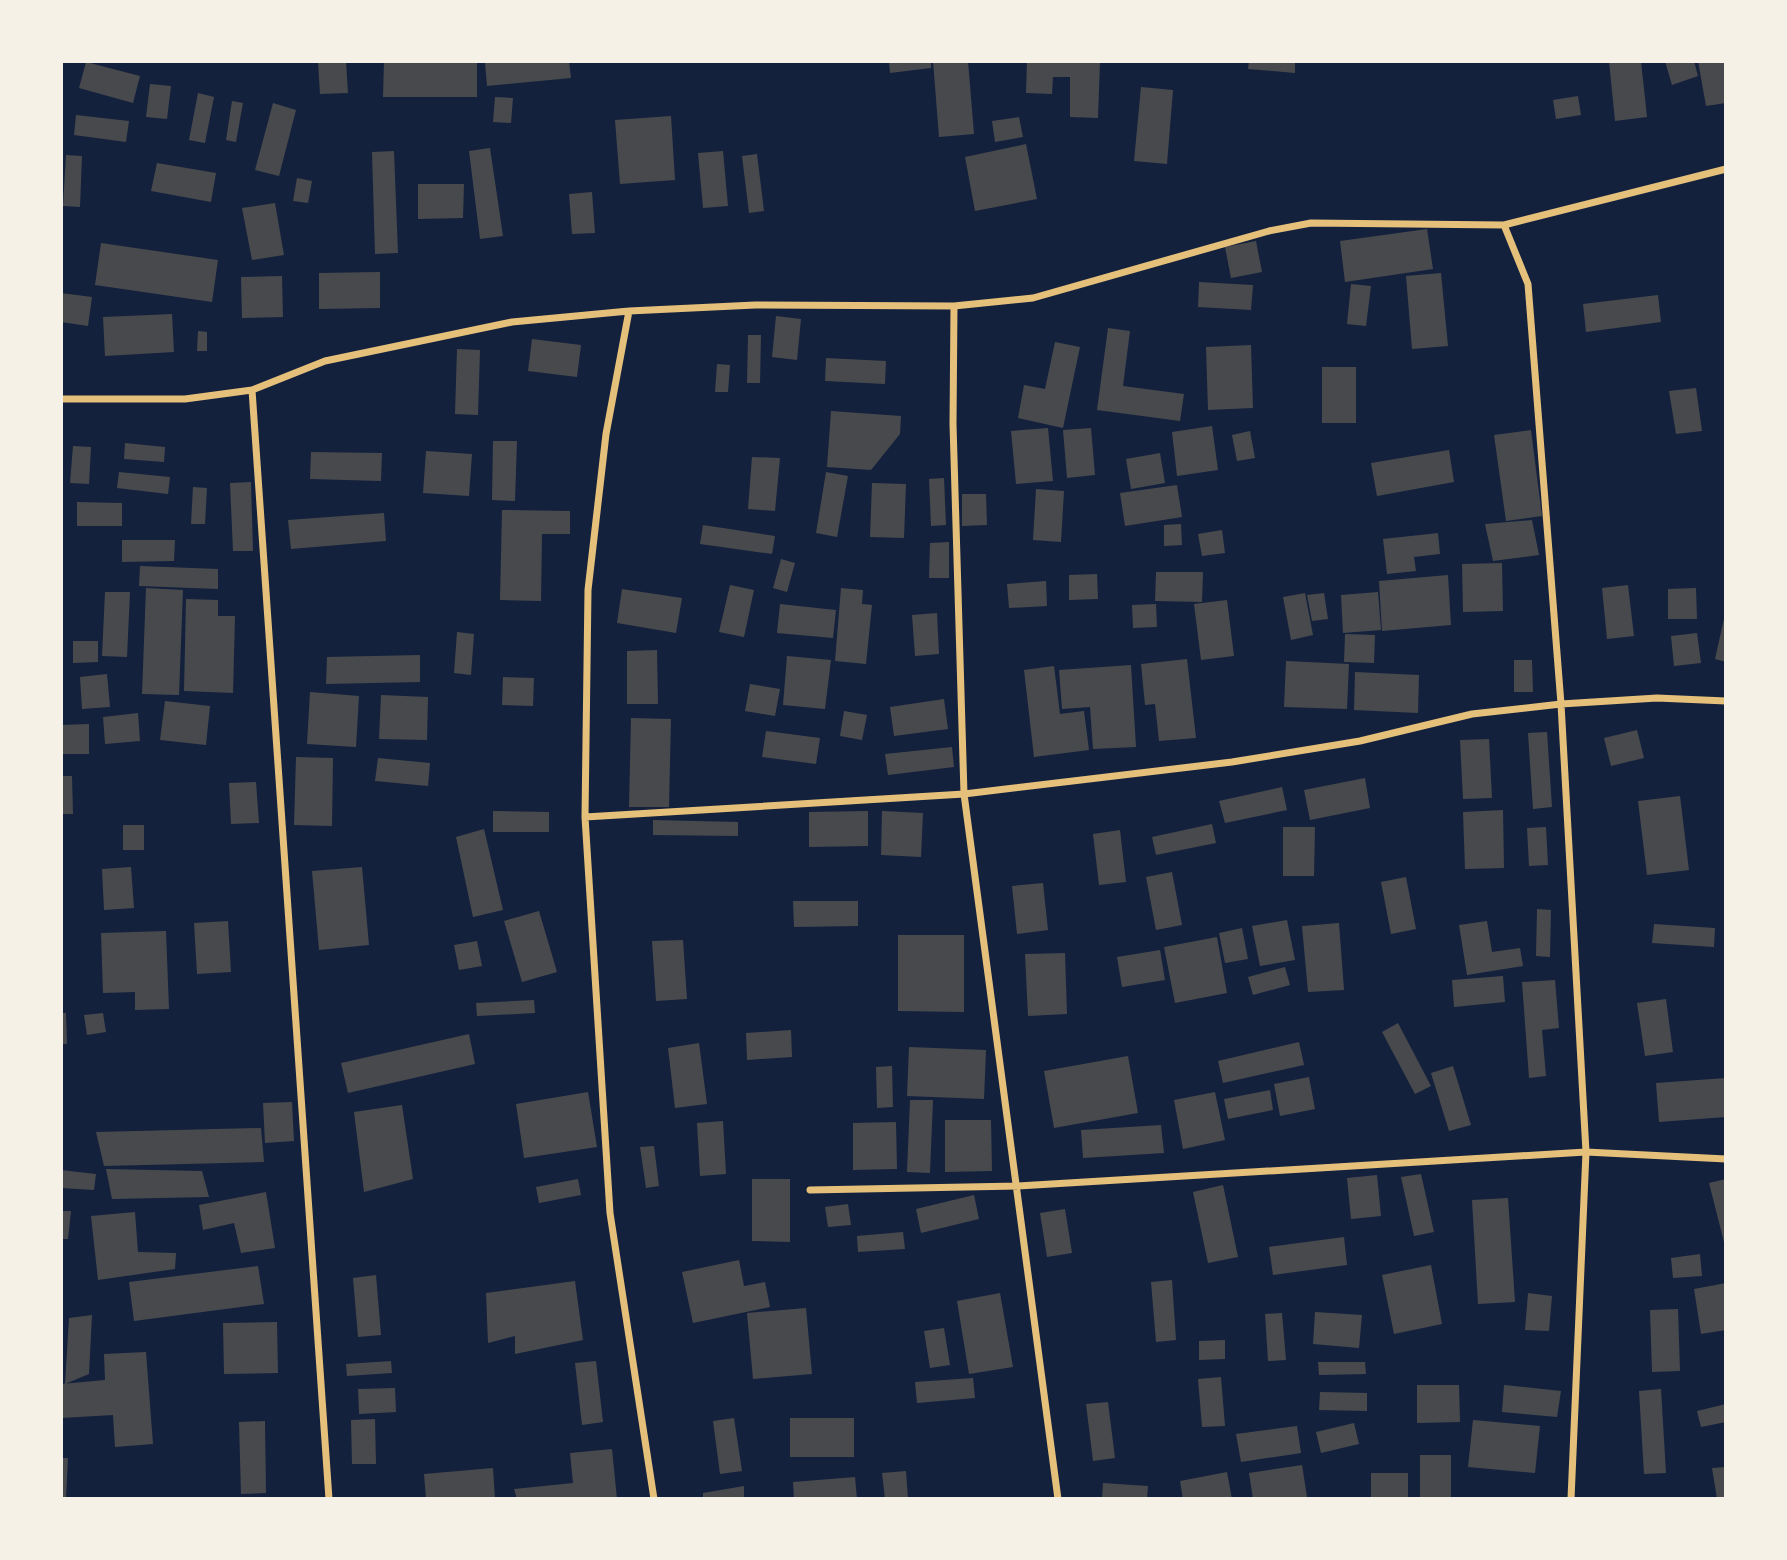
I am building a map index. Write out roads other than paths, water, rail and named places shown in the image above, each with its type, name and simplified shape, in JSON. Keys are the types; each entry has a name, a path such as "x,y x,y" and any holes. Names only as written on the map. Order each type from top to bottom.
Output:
{"street":[{"path":"61,399 186,399 252,390 325,361 512,322 629,311 755,305 954,306 1033,298 1269,231 1311,223 1504,225 1726,169"},
{"path":"1504,225 1528,284 1561,704 1586,1152 1571,1499"},
{"path":"954,306 953,424 964,794 1058,1499"},
{"path":"629,311 606,435 588,590 585,817 610,1213 654,1499"},
{"path":"252,390 329,1499"},
{"path":"585,817 964,794 1232,762 1360,741 1472,714 1561,704 1657,698 1726,702"},
{"path":"810,1190 1018,1186 1586,1152 1726,1158"}]}
